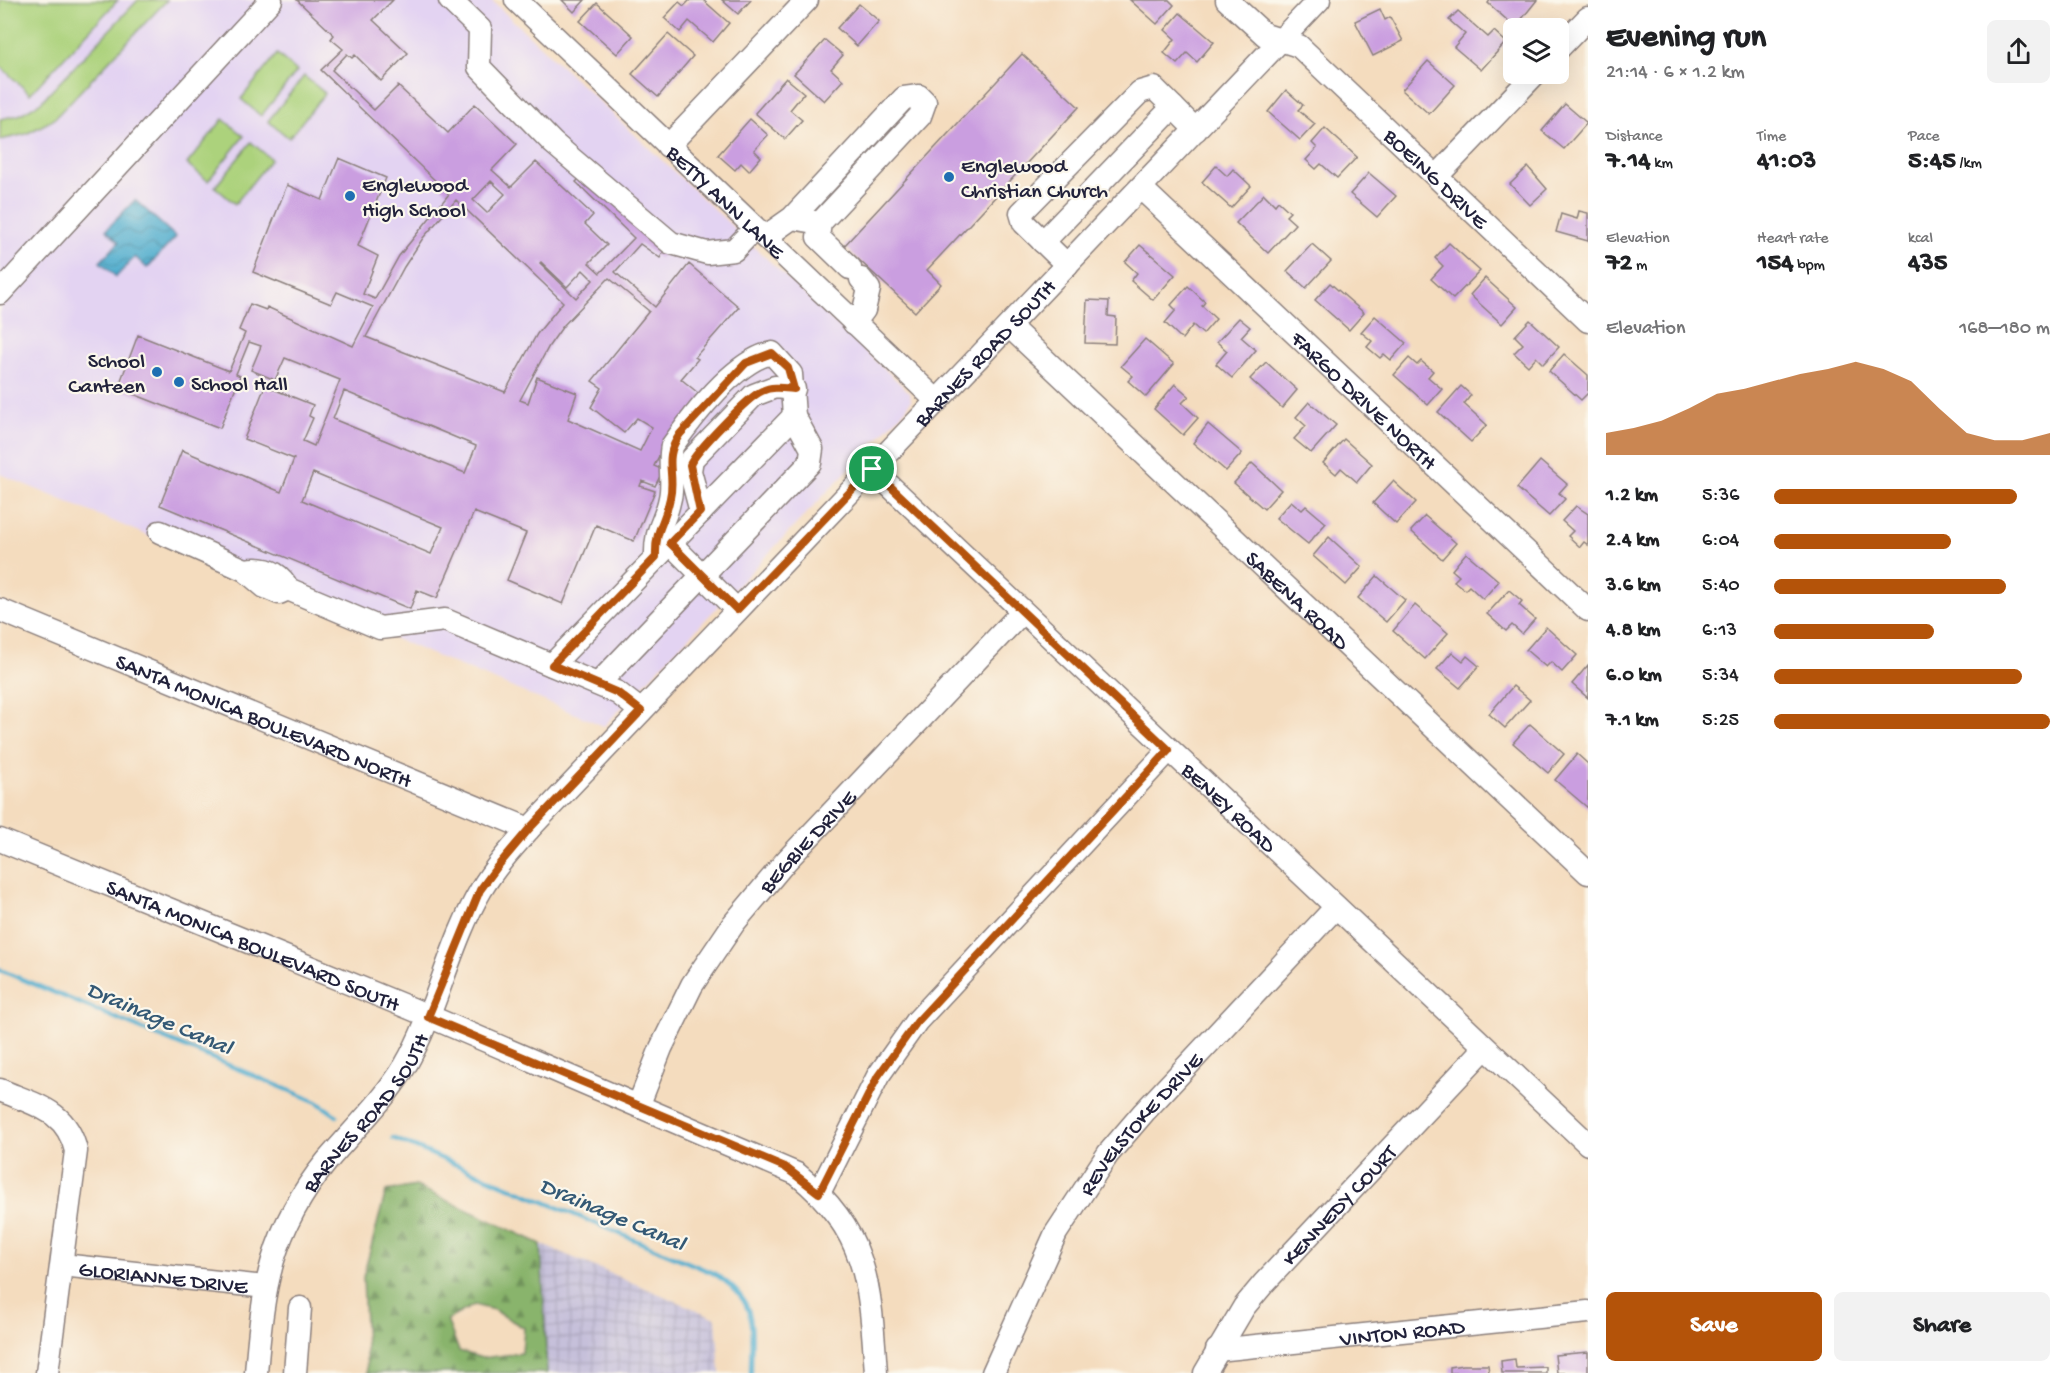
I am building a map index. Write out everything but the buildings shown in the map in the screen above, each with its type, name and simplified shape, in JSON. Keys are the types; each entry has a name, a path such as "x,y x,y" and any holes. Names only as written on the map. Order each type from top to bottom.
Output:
{"street":[{"path":"0,293 271,0"},
{"name":"BETTY ANN LANE","path":"516,0 937,401"},
{"path":"668,146 807,0"},
{"name":"BOEING DRIVE","path":"1227,0 1264,35 1299,46 1587,317"},
{"name":"BARNES ROAD SOUTH","path":"256,1373 265,1287 273,1257 293,1211 326,1163 394,1082 428,1017 480,890 529,829 1319,0"},
{"path":"460,3 480,29 479,67 553,143 670,243 707,253 734,250 760,232 792,218 904,98 919,96 925,102 920,116 819,223 818,237 856,273 869,289 864,310 854,323"},
{"path":"1569,38 1588,18"},
{"path":"1437,176 1525,84"},
{"path":"1067,266 1024,223 1022,213 1140,92 1154,88 1196,130"},
{"path":"1043,242 1173,107"},
{"name":"FARGO DRIVE NORTH","path":"1141,188 1588,610"},
{"path":"792,218 819,223"},
{"name":"SABENA ROAD","path":"1009,326 1588,873"},
{"path":"598,684 702,576 810,463 812,449 794,416 794,389 788,368 772,353 746,363 680,434 672,446 669,456 672,488 670,500 656,536 663,550 702,576 737,610"},
{"path":"700,512 690,471 692,459 754,395 775,387 794,389"},
{"path":"552,665 794,416"},
{"name":"BENEY ROAD","path":"872,469 1588,1144"},
{"path":"160,532 245,570 271,571 283,579 288,589 380,628 445,620 618,693 641,711"},
{"name":"SANTA MONICA BOULEVARD NORTH","path":"0,610 529,829"},
{"name":"BEGBIE DRIVE","path":"639,1104 679,1010 734,923 786,861 1022,612"},
{"path":"819,1193 878,1076 917,1022 1169,750"},
{"name":"SANTA MONICA BOULEVARD SOUTH","path":"0,840 639,1104 785,1167 819,1193 849,1232 862,1261 872,1309 876,1373"},
{"name":"REVELSTOKE DRIVE","path":"993,1373 1056,1233 1108,1154 1144,1112 1336,907"},
{"name":"KENNEDY COURT","path":"1205,1373 1244,1307 1264,1283 1485,1048"},
{"path":"0,1090 51,1112 69,1128 76,1151 47,1373"},
{"name":"GLORIANNE DRIVE","path":"62,1265 265,1287"},
{"path":"295,1373 300,1308"},
{"name":"VINTON ROAD","path":"1217,1350 1588,1312"},
{"path":"259,1337 297,1341"}],"shaded area":[{"name":"Englewood High School","path":"0,0 491,0 910,393 911,400 906,409 604,726 0,474"},
{"path":"541,1244 716,1318 720,1373 547,1373"}],"green space":[{"path":"0,0 118,0 30,94 0,66"},
{"path":"138,0 167,0 53,120 26,134 0,140 0,119 19,115 40,103"},
{"path":"277,54 297,71 261,116 241,99"},
{"path":"304,76 325,93 289,138 268,121"},
{"path":"223,119 244,136 208,181 187,164"},
{"path":"251,142 271,159 235,204 215,187"},
{"path":"416,1186 541,1244 547,1373 367,1373 363,1277 386,1191","holes":["474,1305 494,1310 524,1328 522,1353 482,1358 459,1351 447,1320"]}],"water":[{"path":"135,200 176,237 147,268 135,257 116,277 100,262 119,242 106,230"}],"waterway":[{"name":"Drainage Canal","path":"0,970 317,1102 337,1116"},
{"name":"Drainage Canal","path":"393,1138 713,1273 728,1283 746,1304 751,1328 751,1373"}],"place":[{"name":"Englewood Christian Church","path":"949,177"},
{"name":"Englewood High School","path":"350,196"},
{"name":"School Canteen","path":"157,372"},
{"name":"School Hall","path":"179,382"}],"route":[{"path":"772,353 788,368 794,389 775,387 762,390 754,395 692,459 690,471 700,512 670,543 737,610 872,469 1169,750 917,1022 878,1076 819,1193 785,1167 428,1017 480,890 529,829 641,711 618,693 552,665 656,557 656,536 670,500 672,488 669,456 680,434 746,363 772,353"}]}
